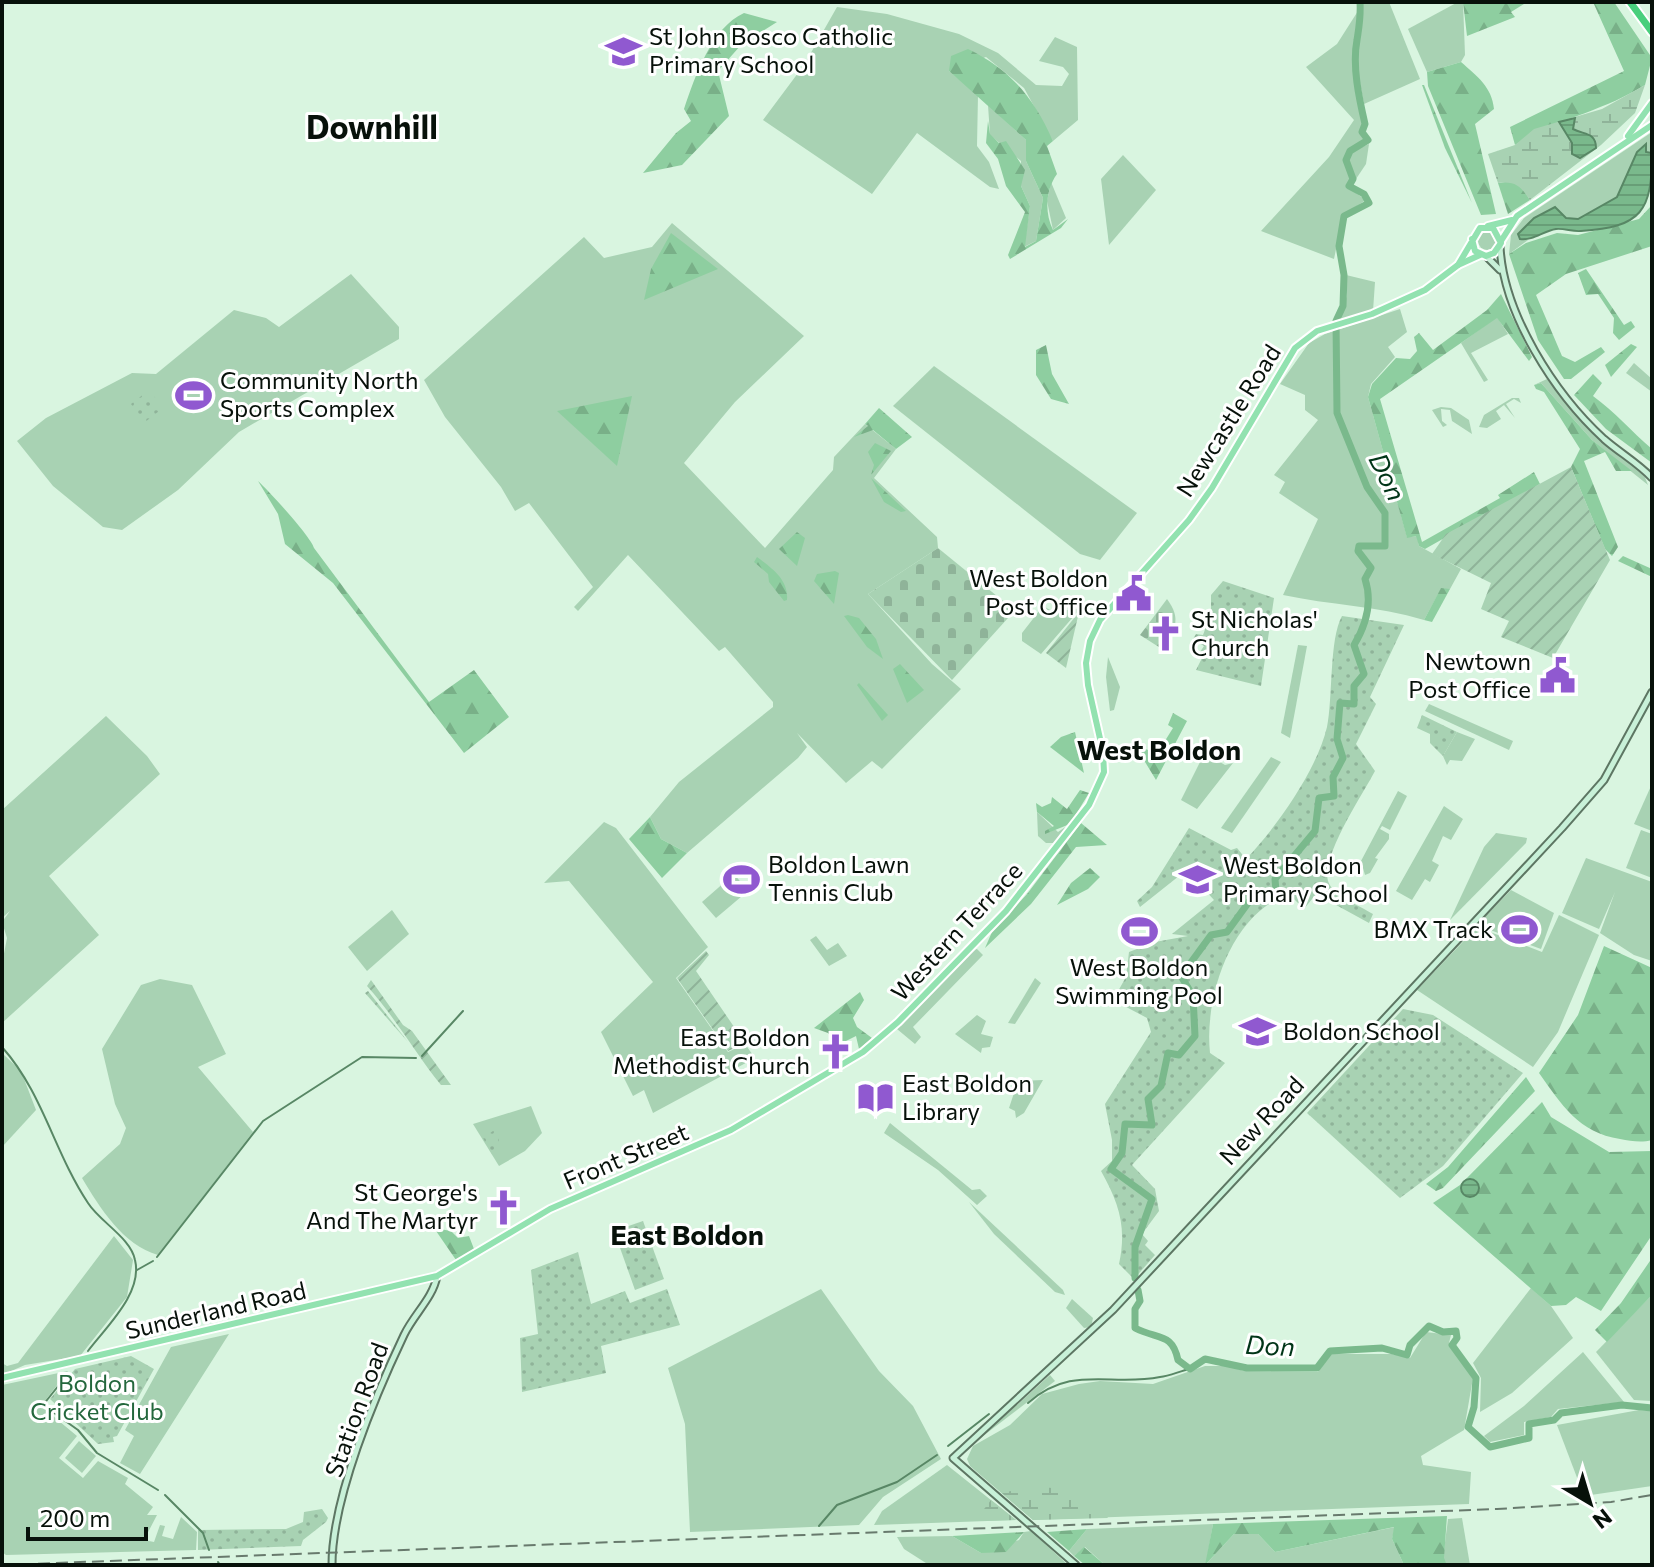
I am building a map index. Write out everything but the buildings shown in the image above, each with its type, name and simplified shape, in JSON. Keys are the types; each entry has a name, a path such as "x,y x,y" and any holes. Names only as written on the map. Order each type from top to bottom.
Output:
{"highway":[{"path":"1630,2 1652,32"}],"main road":[{"path":"1623,142 1652,103"},
{"path":"1501,271 1473,247 1472,239 1476,231 1512,220 1652,125"},
{"path":"1484,255 1500,244 1512,220"},
{"path":"1485,227 1496,231 1501,271 1535,352 1555,385 1606,441 1648,471 1652,478"},
{"name":"Newcastle Road","path":"1458,265 1472,239"},
{"name":"Newcastle Road","path":"1103,752 1086,663 1100,620 1212,488 1295,348 1317,331 1425,290 1458,265 1484,255"},
{"name":"New Road","path":"1076,1565 953,1458 1113,1310 1588,799 1604,780 1651,696"},
{"name":"Western Terrace","path":"830,1073 898,1022 1014,902 1089,805 1104,772 1103,752"},
{"name":"Front Street","path":"437,1276 538,1215 703,1145 830,1073"},
{"name":"Sunderland Road","path":"2,1378 437,1276"},
{"name":"Station Road","path":"332,1565 332,1535 358,1451 406,1330 435,1288 437,1276"}],"green space":[{"path":"1363,2 1389,2 1420,79 1364,104 1358,72"},
{"path":"1463,2 1465,55 1461,62 1427,72 1408,29"},
{"path":"1463,2 1527,2 1511,12 1515,17 1467,36"},
{"path":"1593,2 1614,2 1652,58 1645,85 1515,145 1510,127 1624,71"},
{"path":"837,7 887,14 959,34 998,53 1036,85 1062,86 1069,74 1063,67 1039,61 1055,37 1077,47 1078,120 1053,141 1024,88 986,57 949,71 978,95 977,146 989,162 999,189 990,187 917,133 872,194 763,120 804,65"},
{"path":"1358,11 1354,69 1364,124 1361,132 1366,142 1349,150 1345,164 1351,179 1347,187 1366,200 1343,215 1334,259 1261,231 1329,157 1354,120 1306,67 1337,44"},
{"path":"744,13 777,22 741,45 718,71 729,116 682,165 643,173 676,133 691,121 684,109 706,55 722,30"},
{"path":"968,49 997,66 1020,87 1038,111 1053,141 1047,146 1057,174 1049,194 1048,216 1053,230 1068,219 1061,228 1010,259 1008,255 1025,212 1006,186 998,159 986,143 988,121 990,134 999,143 1006,141 1025,170 1021,186 1030,206 1025,247 1036,241 1043,198 1026,161 1026,140 949,71 951,56"},
{"path":"1461,62 1483,82 1493,101 1494,109 1475,124 1496,214 1481,215 1428,86 1427,72"},
{"path":"1424,85 1472,203 1445,148"},
{"path":"1645,85 1635,113 1601,145 1530,200 1517,186 1498,183 1488,154 1515,145 1534,129 1602,109"},
{"path":"988,105 1026,140 1026,161 1043,198 1036,241 1024,247 1030,206 1021,186 1021,161 990,135"},
{"path":"1652,132 1652,153 1646,153 1646,145 1637,152 1617,197 1578,219 1566,218 1554,207 1534,218 1523,240 1528,240 1509,254 1511,235 1524,218"},
{"path":"1369,144 1366,164 1356,179 1348,158 1353,151"},
{"path":"1123,155 1156,190 1109,245 1101,179"},
{"path":"1512,181 1522,187 1530,200 1508,214 1498,183"},
{"path":"1051,182 1066,218 1053,230 1047,201"},
{"path":"1651,206 1652,246 1566,274 1536,295 1562,356 1575,362 1601,347 1605,352 1571,379 1564,379 1538,340 1509,254 1526,243 1557,233 1578,235 1639,219"},
{"path":"672,223 804,336 735,402 684,463 765,548 833,470 834,457 865,424 896,449 874,478 937,537 938,548 868,594 932,664 961,689 882,769 872,761 846,783 797,733 807,747 798,758 687,853 661,839 650,817 679,782 773,707 773,702 725,647 719,651 628,555 578,611 574,607 593,587 529,503 515,511 501,487 445,417 424,380 584,237 604,258 652,247"},
{"path":"1483,232 1491,232 1496,241 1494,248 1483,250 1478,245 1478,237"},
{"path":"671,233 718,269 644,300 651,269"},
{"path":"1586,269 1624,325 1631,321 1635,327 1619,340 1613,333 1614,318 1598,294 1586,295 1578,273"},
{"name":"Community North Sports Complex","path":"351,274 399,327 399,339 239,432 178,490 122,530 103,527 53,486 17,441 46,418 132,373 156,374 234,310 266,318 279,327"},
{"path":"1346,275 1375,282 1373,311 1337,321 1347,296"},
{"path":"1501,294 1532,357 1529,361 1497,318 1380,399 1422,542 1500,498 1498,495 1534,472 1540,484 1425,549 1419,546 1416,536 1407,538 1368,397 1372,384 1396,358 1410,359 1417,351 1414,337 1419,333 1433,350 1487,310"},
{"path":"1400,309 1407,332 1388,347 1395,357 1371,384 1368,397 1407,537 1417,536 1419,546 1461,569 1450,589 1441,589 1424,620 1283,595 1318,519 1279,493 1285,482 1274,475 1318,420 1305,410 1305,395 1280,384 1309,343 1325,334"},
{"path":"1497,317 1508,334 1471,353 1488,380 1484,382 1461,343"},
{"path":"1631,344 1637,347 1611,377 1605,365"},
{"path":"1046,345 1052,374 1069,404 1051,399 1036,375 1036,350"},
{"path":"1634,363 1652,379 1652,392 1626,373"},
{"path":"934,366 1137,513 1100,560 1080,554 893,406"},
{"path":"1593,374 1602,383 1593,396 1652,449 1652,463 1606,429 1574,395"},
{"path":"1547,379 1594,434 1644,475 1648,485 1592,440 1541,383 1534,385"},
{"path":"1541,383 1592,440 1632,471 1616,471 1605,452 1584,461 1618,547 1612,556 1605,549 1571,467 1580,449 1544,392 1536,389 1534,385"},
{"path":"149,390 163,408 145,422 131,404"},
{"path":"632,396 617,466 557,411"},
{"path":"1512,398 1519,398 1521,403 1514,399 1506,404 1515,418 1504,405 1496,411 1501,419 1487,428 1479,427 1484,415"},
{"path":"1441,407 1451,408 1469,420 1472,434 1452,421 1450,410 1441,409 1442,421 1447,425 1443,427 1432,410"},
{"path":"879,408 912,437 896,449 873,430 854,437 868,426 865,424"},
{"path":"875,443 891,451 871,475 874,465 868,452"},
{"path":"1571,467 1610,560 1553,658 1501,637 1509,621 1481,609 1491,583 1432,554 1446,534"},
{"path":"871,478 906,511 901,512 884,502"},
{"path":"258,481 306,534 429,702 474,670 509,717 464,753 333,583 285,544 278,514"},
{"path":"797,532 805,538 797,566 779,549"},
{"path":"938,548 1008,605 1008,618 952,680 868,594"},
{"path":"1623,556 1652,569 1652,577 1618,561"},
{"path":"757,557 782,581 787,600 784,601 769,582 768,574 754,562"},
{"path":"839,573 834,604 814,581 817,574"},
{"path":"1223,581 1274,598 1261,686 1196,670 1202,658 1198,655 1204,646 1193,639 1196,634 1203,635 1211,613 1211,595"},
{"path":"1441,588 1450,589 1432,622 1424,620"},
{"path":"1167,599 1172,606 1175,625 1162,649 1140,635"},
{"path":"1043,606 1052,611 1080,609 1041,654 1022,641 1022,633"},
{"path":"1079,612 1066,668 1046,653"},
{"path":"844,616 859,618 876,639 883,659 867,647"},
{"path":"1342,616 1404,625 1370,697 1376,704 1356,744 1375,771 1337,841 1328,870 1328,881 1335,891 1373,914 1369,923 1316,894 1304,909 1289,894 1269,904 1251,919 1237,938 1217,983 1209,1031 1210,1053 1225,1063 1132,1165 1155,1189 1159,1211 1142,1234 1148,1241 1145,1245 1155,1255 1134,1279 1119,1264 1122,1238 1120,1216 1101,1171 1112,1161 1112,1140 1105,1104 1151,1032 1147,1018 1113,1000 1126,977 1129,952 1155,942 1188,936 1172,934 1214,900 1203,888 1195,894 1179,876 1140,907 1137,901 1152,887 1189,828 1231,850 1237,848 1246,859 1282,815 1322,744 1329,715 1335,639"},
{"path":"1298,645 1307,646 1290,738 1281,733"},
{"path":"1108,657 1120,687 1114,710 1110,711 1106,677"},
{"path":"900,664 924,690 907,703 893,669"},
{"path":"859,683 888,715 882,721 857,685"},
{"path":"1429,704 1513,741 1509,750 1425,711"},
{"path":"1173,713 1187,721 1156,780 1142,757 1133,753 1135,747 1158,752 1173,728 1168,725"},
{"path":"1422,715 1457,732 1443,756 1430,743 1430,734 1417,728"},
{"path":"106,716 147,756 160,774 49,876 99,935 2,1023 2,964 7,938 2,922 10,911 2,918 2,810"},
{"path":"1075,732 1084,773 1050,747 1061,737"},
{"path":"1457,732 1475,739 1462,761 1450,760 1447,765 1443,756"},
{"path":"1208,746 1213,758 1225,765 1233,763 1197,809 1181,800"},
{"path":"1271,757 1281,762 1232,833 1221,828"},
{"path":"1652,787 1652,831 1634,824"},
{"path":"1080,790 1089,793 1070,824 1045,834 1054,826 1037,812 1036,803 1042,807 1051,803 1052,797 1067,809"},
{"path":"1398,791 1407,796 1390,830 1382,826 1380,829 1389,834 1389,839 1375,858 1378,859 1370,873 1365,875 1361,861"},
{"path":"1444,806 1463,819 1451,840 1443,836 1432,861 1439,865 1430,882 1425,879 1412,900 1396,891"},
{"path":"1037,812 1058,832 1070,824 1055,843 1046,843 1038,836"},
{"path":"650,817 661,839 687,853 662,878 629,839"},
{"path":"604,822 616,828 708,947 676,978 728,1052 745,1044 755,1058 653,1113 644,1090 633,1096 601,1032 653,982 569,881 544,883"},
{"path":"1081,823 1107,845 1076,847 1031,904 985,948 992,932 1027,894"},
{"path":"1641,830 1652,834 1652,878 1626,868"},
{"path":"1496,833 1527,838 1526,843 1450,920 1484,847"},
{"path":"1586,858 1652,882 1652,961 1634,955 1600,933 1615,892 1599,929 1562,913"},
{"path":"1090,868 1100,877 1088,889 1057,905 1071,883"},
{"path":"734,874 748,891 716,918 702,902"},
{"path":"1511,890 1554,913 1541,949 1477,925"},
{"path":"392,910 409,934 367,971 348,947"},
{"path":"1559,915 1599,935 1558,1032 1533,1067 1417,990 1477,927 1542,952"},
{"path":"816,936 827,950 838,943 847,956 829,966 810,940"},
{"path":"1604,946 1652,968 1652,1140 1640,1142 1593,1131 1572,1115 1539,1073 1578,1015"},
{"path":"977,949 983,955 913,1027 921,1037 915,1044 897,1029 971,950"},
{"path":"706,951 709,955 696,971 745,1043 728,1051 677,978"},
{"path":"1035,978 1041,983 1015,1024 1008,1023"},
{"path":"160,979 192,985 226,1054 198,1067 253,1132 158,1255 145,1250 123,1234 82,1178 120,1144 126,1128 115,1104 102,1049 141,985"},
{"path":"371,980 451,1085 441,1085 367,986"},
{"path":"368,991 408,1042 365,993"},
{"path":"860,992 864,1000 853,1018 857,1027 872,1038 859,1049 856,1036 838,1045 828,1033 814,1028"},
{"path":"1403,1009 1433,1015 1523,1073 1443,1166 1400,1198 1307,1113"},
{"path":"977,1015 986,1021 981,1034 993,1037 990,1047 982,1048 981,1053 955,1034"},
{"path":"2,1053 21,1071 36,1110 2,1147"},
{"path":"1526,1077 1535,1091 1443,1188 1436,1191 1426,1184 1448,1167"},
{"path":"1043,1080 1024,1113 1016,1118 1015,1111 1009,1108 1018,1081"},
{"path":"1542,1102 1551,1117 1609,1152 1652,1151 1652,1235 1601,1311 1576,1297 1566,1305 1551,1306 1433,1203 1460,1185"},
{"path":"531,1106 542,1133 525,1151 499,1166 473,1124"},
{"path":"890,1123 972,1190 980,1189 987,1196 977,1205 938,1170 884,1133"},
{"path":"493,1131 498,1133 500,1150 492,1154 483,1138"},
{"path":"969,1202 1065,1295 1055,1292 994,1234"},
{"path":"643,1221 664,1279 635,1290 614,1231"},
{"path":"434,1228 451,1231 458,1238 469,1236 474,1249 456,1260"},
{"path":"114,1236 133,1260 127,1297 80,1356 25,1365 2,1375 2,1363 7,1366 18,1363"},
{"path":"578,1252 591,1304 625,1291 630,1303 667,1289 680,1325 601,1346 606,1373 522,1392 520,1338 538,1334 531,1270"},
{"path":"1652,1258 1652,1295 1607,1342 1595,1330 1621,1303"},
{"path":"1531,1288 1551,1306 1573,1338 1512,1393 1480,1412 1481,1378 1473,1363"},
{"path":"821,1289 879,1371 913,1406 941,1459 883,1497 859,1525 690,1532 685,1424 668,1368"},
{"path":"1652,1295 1652,1401 1634,1400 1596,1352"},
{"path":"1072,1299 1093,1318 1091,1327 1084,1328 1066,1308"},
{"path":"1426,1332 1451,1335 1449,1343 1473,1378 1464,1430 1421,1456 1423,1465 1471,1472 1469,1504 1033,1520 970,1466 967,1459 973,1446 1010,1425 1042,1394 1100,1381 1153,1384 1205,1366 1228,1366 1244,1371 1318,1372 1331,1354 1392,1354 1410,1358"},
{"path":"229,1334 140,1474 120,1463 134,1436 125,1430 171,1347"},
{"path":"1583,1352 1624,1402 1558,1409 1551,1417 1524,1422 1524,1435 1490,1442 1484,1436 1524,1406"},
{"name":"Boldon Cricket Club","path":"131,1356 154,1369 117,1436 113,1437 114,1442 98,1444 50,1399 75,1369"},
{"path":"68,1371 41,1406 77,1436 59,1458 83,1478 98,1461 128,1478 125,1484 153,1507 147,1515 157,1515 144,1540 154,1542 160,1525 165,1526 162,1536 173,1539 181,1517 197,1532 196,1550 6,1555 2,1552 2,1385"},
{"path":"1050,1375 1055,1381 979,1439"},
{"path":"1639,1410 1652,1411 1652,1486 1584,1496 1557,1425"},
{"path":"79,1441 96,1456 82,1473 65,1458"},
{"path":"947,1465 1016,1520 874,1525 882,1511"},
{"path":"1030,1487 1074,1492 1093,1502 1108,1518 1033,1520 1002,1493"},
{"path":"991,1500 1016,1520 975,1521"},
{"path":"322,1509 328,1518 326,1522 303,1540 301,1546 198,1550 198,1530 286,1529 303,1522 304,1512"},
{"path":"1447,1516 1444,1558 1447,1565 1404,1565 1392,1539 1394,1527 1275,1552 1258,1534 1234,1534 1205,1565 1213,1524"},
{"path":"1462,1518 1470,1565 1447,1565 1443,1558 1448,1519"},
{"path":"1213,1524 1206,1564 1234,1534 1258,1534 1275,1552 1395,1527 1392,1539 1404,1565 1105,1565 1085,1547 1074,1556 1069,1551 1087,1529"},
{"path":"1087,1529 1069,1551 1047,1532"},
{"path":"1031,1531 1068,1565 929,1565 904,1549 897,1537 952,1536 981,1553 1019,1540 1024,1532"},
{"path":"1024,1532 1006,1552 981,1553 952,1536"},
{"path":"1084,1547 1105,1565 1085,1565 1074,1556"}],"shaded area":[{"path":"1575,118 1573,129 1592,137 1596,148 1580,158 1572,154 1572,143 1559,122"},
{"path":"1646,144 1646,152 1652,153 1649,189 1646,202 1630,220 1602,229 1556,229 1529,239 1520,239 1518,234 1534,218 1555,207 1566,218 1578,219 1617,197 1637,152"},
{"path":"1466,1179 1474,1179 1479,1188 1477,1195 1466,1197 1461,1192 1461,1184"}],"waterway":[{"name":"Don","path":"1135,1278 1135,1247 1152,1199 1111,1169 1122,1153 1125,1124 1152,1125 1148,1099 1161,1086 1168,1053 1179,1055 1195,1036 1193,996 1181,976 1211,935 1227,932 1251,899 1272,895 1276,891 1275,879 1315,831 1319,798 1334,796 1333,777 1343,758 1337,739 1340,703 1354,704 1354,686 1364,674 1354,645 1367,614 1365,579 1371,568 1358,551 1359,546 1385,546 1385,513 1367,487 1337,413 1336,321 1343,306 1344,275 1339,246 1344,216 1369,203 1364,194 1349,186 1353,179 1346,160 1350,151 1368,140 1362,132 1365,124 1356,71 1360,2"},
{"path":"422,1056 463,1011"},
{"path":"2,1047 28,1084 76,1184 93,1210 128,1244 135,1260 134,1285 129,1297 88,1351"},
{"path":"157,1257 263,1121 362,1057 416,1058"},
{"path":"137,1270 153,1261"},
{"name":"Don","path":"1138,1290 1140,1301 1135,1309 1135,1328 1168,1341 1178,1360 1190,1369 1205,1359 1247,1368 1317,1368 1330,1351 1382,1348 1407,1355 1410,1345 1429,1326 1443,1332 1456,1331 1457,1338 1452,1345 1476,1378 1474,1407 1468,1427 1490,1447 1529,1438 1529,1424 1554,1420 1561,1413 1622,1405 1652,1408"},
{"path":"1028,1403 1044,1391 1076,1380 1142,1379 1190,1369"},
{"path":"67,1375 43,1405 78,1430 97,1453 158,1490"},
{"path":"948,1446 989,1414"},
{"path":"819,1526 837,1505 897,1482 937,1455"},
{"path":"165,1495 203,1533 209,1550"}],"railway":[{"path":"2,1565 1497,1509 1611,1502 1652,1495"}],"place":[{"name":"St John Bosco Catholic Primary School","path":"623,51"},
{"name":"Community North Sports Complex","path":"194,395"},
{"name":"West Boldon Post Office","path":"1134,593"},
{"name":"St Nicholas' Church","path":"1165,634"},
{"name":"Newtown Post Office","path":"1557,676"},
{"name":"Boldon Lawn Tennis Club","path":"742,879"},
{"name":"West Boldon Primary School","path":"1197,880"},
{"name":"BMX Track","path":"1519,930"},
{"name":"West Boldon Swimming Pool","path":"1139,931"},
{"name":"Boldon School","path":"1257,1032"},
{"name":"East Boldon Methodist Church","path":"836,1052"},
{"name":"East Boldon Library","path":"876,1098"},
{"name":"St George's And The Martyr","path":"504,1207"}],"district":[{"name":"Downhill","path":"372,128"},
{"name":"West Boldon","path":"1159,750"},
{"name":"East Boldon","path":"687,1235"}]}
